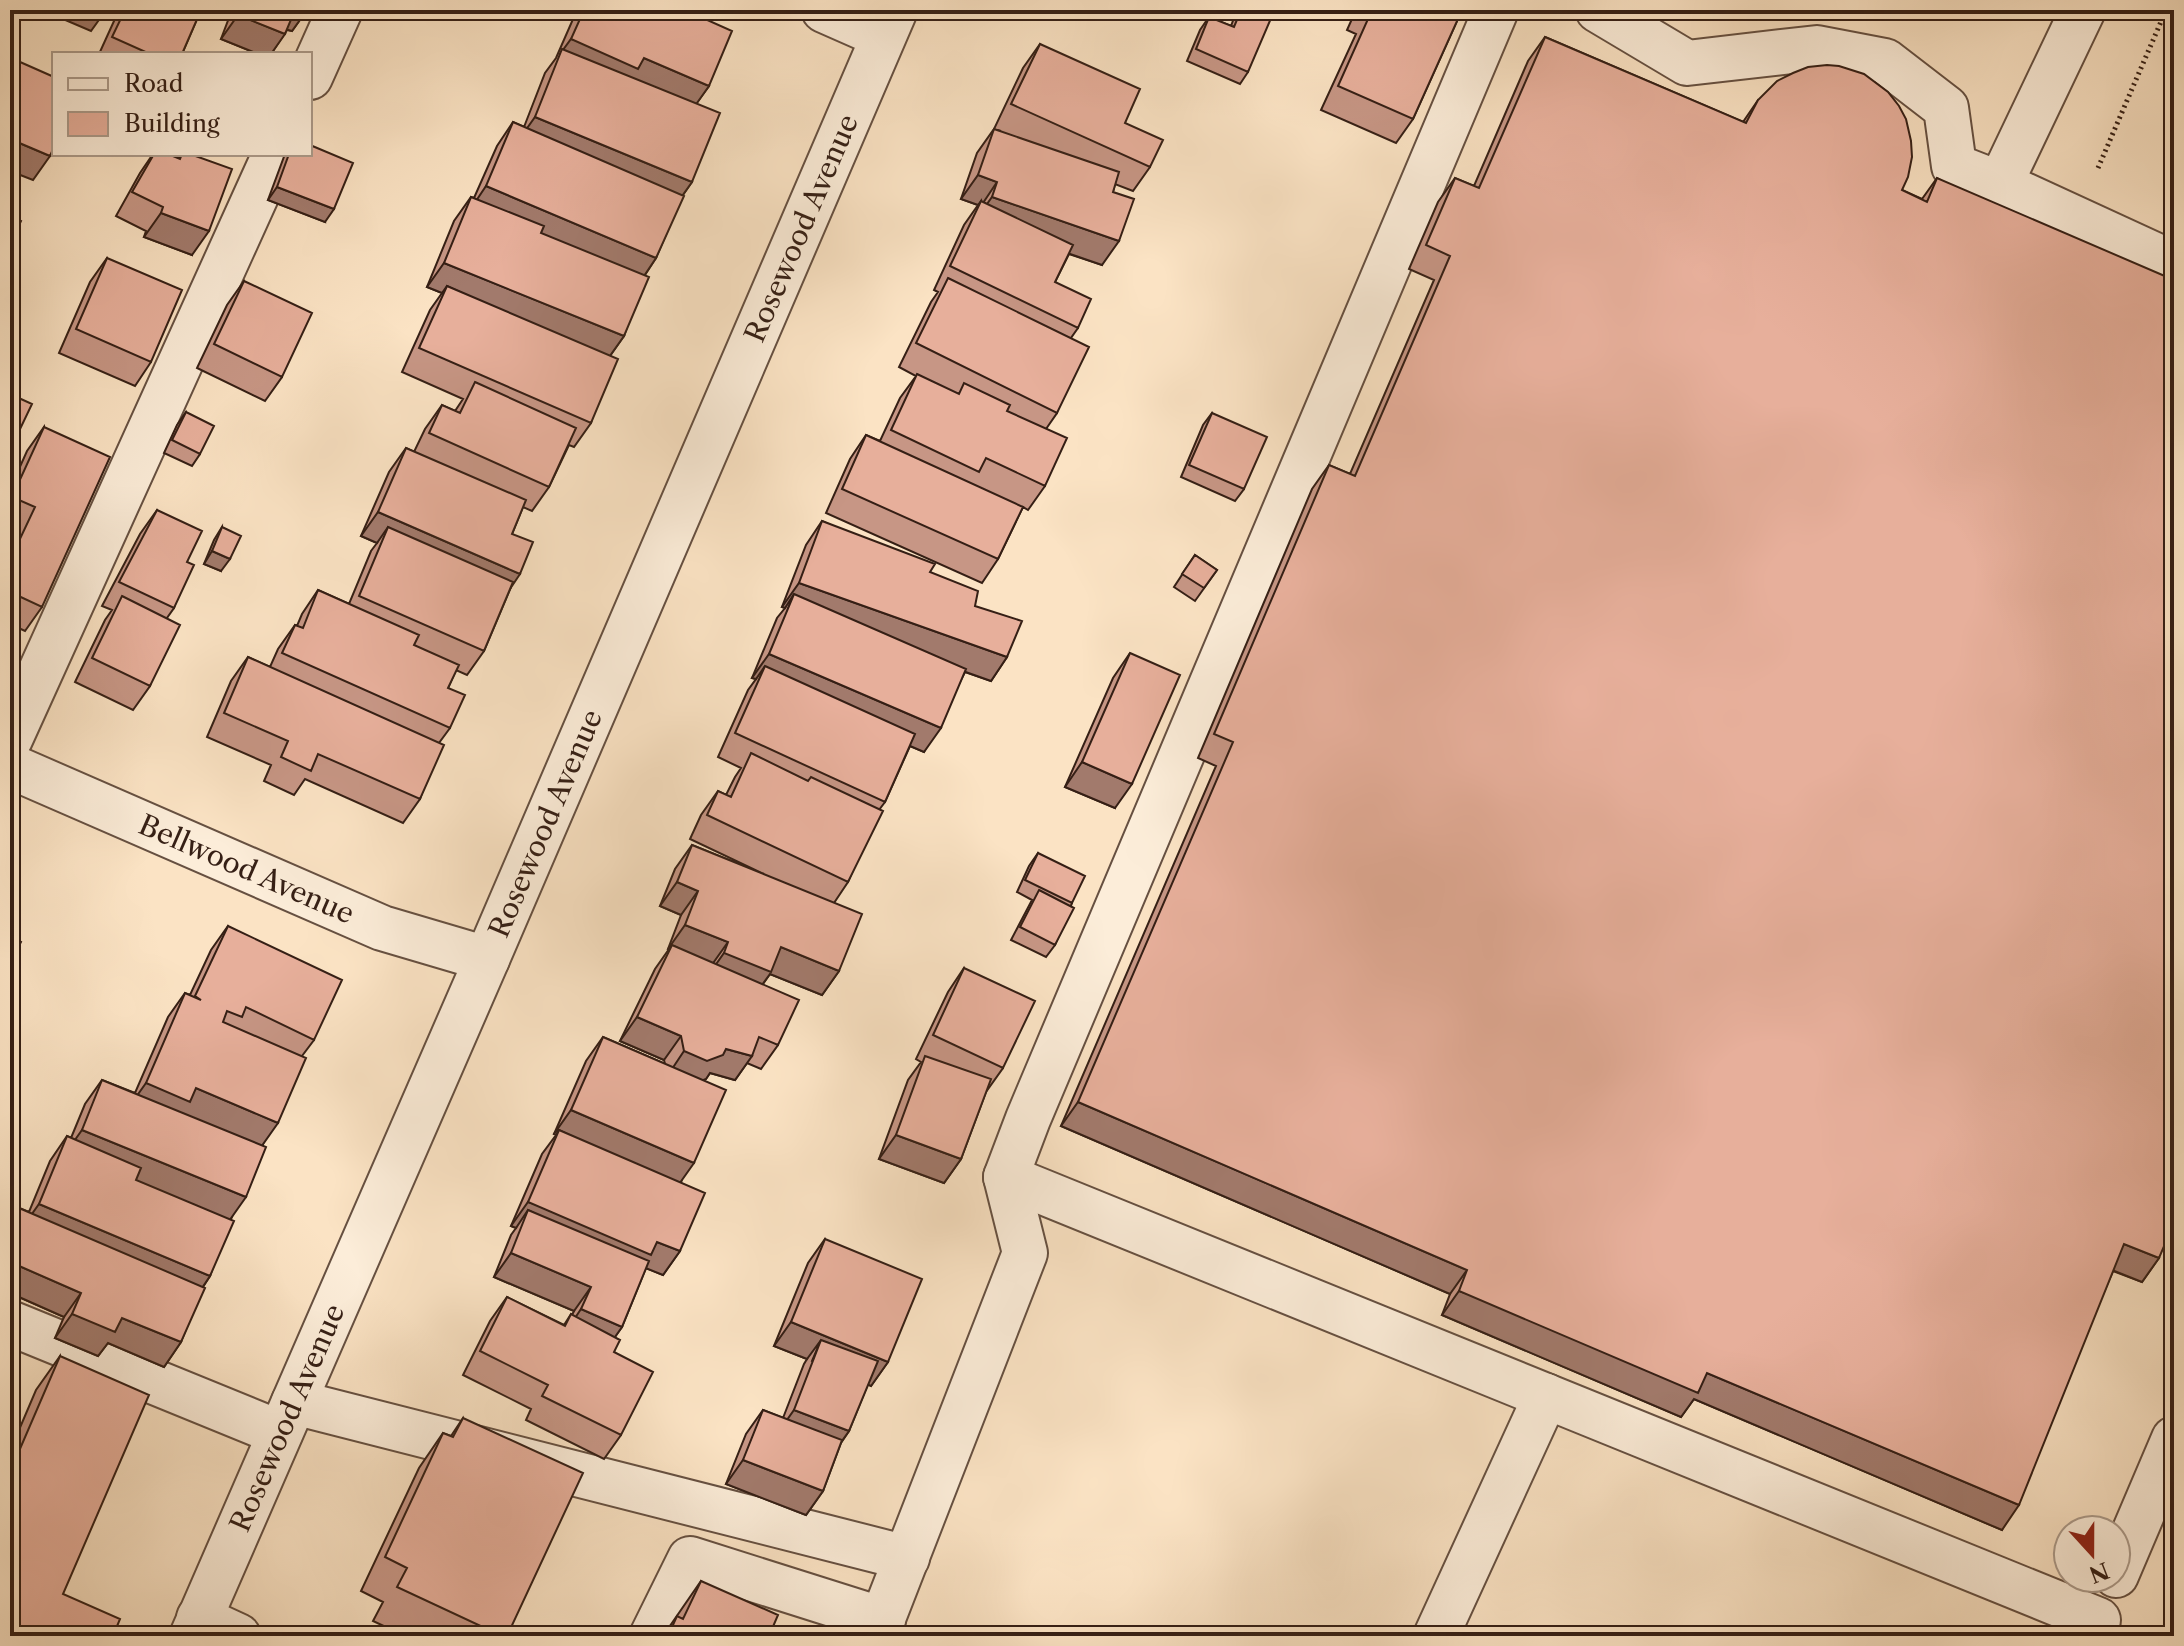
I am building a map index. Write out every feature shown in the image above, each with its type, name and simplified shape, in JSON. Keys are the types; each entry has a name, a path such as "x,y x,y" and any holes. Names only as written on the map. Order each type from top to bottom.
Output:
{"street":[{"path":"312,73 340,10"},
{"path":"824,10 889,23"},
{"path":"652,1636 690,1559 880,1628 1025,1253 1006,1177 1028,1119 1496,10"},
{"path":"1598,10 1687,63 1817,48 1885,61 1946,108 1954,166 2174,264"},
{"path":"2000,184 2083,10"},
{"name":"Rosewood Avenue","path":"195,1627 487,959 889,23"},
{"path":"10,739 274,156"},
{"name":"Bellwood Avenue","path":"10,766 382,928 487,959"},
{"path":"1006,1177 1546,1396 2097,1628 2109,1594"},
{"path":"10,1323 287,1417 907,1558"},
{"path":"1436,1636 1546,1396"},
{"path":"2132,1537 2174,1439"},
{"path":"195,1627 238,1636"}],"path":[{"path":"2094,176 2166,10"}],"building":[{"path":"125,10 201,10 183,52 146,52 112,37"},
{"path":"240,10 295,10 285,34 238,15"},
{"path":"584,10 685,10 732,31 709,86 644,58 638,69 571,39"},
{"path":"1241,10 1255,10 1272,16 1248,72 1196,49 1209,17 1234,27"},
{"path":"1372,10 1462,10 1413,119 1338,86"},
{"path":"1545,37 1746,123 1758,100 1777,81 1793,73 1808,67 1827,65 1864,74 1888,92 1906,119 1912,157 1902,190 1927,202 1937,178 2174,280 2174,298 2169,309 2174,310 2174,1223 2159,1258 2124,1244 2019,1505 1707,1373 1698,1393 1459,1291 1467,1270 1078,1102 1233,742 1214,734 1329,465 1355,476 1450,256 1426,245 1455,178 1479,188"},
{"path":"1040,44 1140,89 1125,123 1163,140 1150,167 1011,104"},
{"path":"562,49 720,113 692,182 535,117"},
{"path":"11,58 52,76 50,156 10,139"},
{"path":"513,122 684,196 656,258 486,186"},
{"path":"994,129 1119,172 1113,192 1134,199 1119,241 992,197 997,182 978,175"},
{"path":"312,146 353,163 334,209 277,187 288,156 312,156"},
{"path":"153,156 180,159 181,156 196,156 232,169 209,231 161,213 163,207 132,192"},
{"path":"471,197 544,226 541,233 649,277 624,336 444,263"},
{"path":"981,201 1073,245 1055,282 1091,299 1078,328 950,266"},
{"path":"10,216 21,221 10,245"},
{"path":"107,258 182,290 151,362 76,329"},
{"path":"948,278 1089,347 1057,413 916,343"},
{"path":"244,281 312,313 282,377 214,344"},
{"path":"447,286 618,359 591,423 419,348"},
{"path":"917,374 959,394 964,383 1010,405 1007,411 1067,438 1045,486 986,458 979,472 891,430"},
{"path":"475,382 576,428 549,487 429,433 442,405 460,413"},
{"path":"10,394 32,404 10,450"},
{"path":"186,412 214,426 200,454 172,440"},
{"path":"1212,413 1267,437 1244,489 1189,465"},
{"path":"44,427 110,457 42,607 10,592 10,560 35,507 12,497"},
{"path":"866,435 1023,507 998,559 842,489"},
{"path":"406,448 526,500 512,534 533,542 520,574 378,512"},
{"path":"157,510 202,531 187,562 194,565 174,608 119,582"},
{"path":"822,521 935,564 930,572 978,591 975,606 1022,621 1007,657 799,583"},
{"path":"222,527 241,536 230,559 212,551"},
{"path":"388,527 513,582 484,651 359,596"},
{"path":"1195,555 1217,570 1204,588 1182,574"},
{"path":"318,590 419,635 414,645 459,665 448,688 465,695 450,728 282,653 295,625 303,628"},
{"path":"794,594 966,669 941,728 769,654"},
{"path":"122,596 180,625 150,686 92,658"},
{"path":"1130,653 1180,675 1132,784 1082,762"},
{"path":"248,657 444,745 420,799 318,754 311,771 281,757 288,741 224,713"},
{"path":"765,666 915,734 885,802 735,733"},
{"path":"751,753 808,781 811,777 883,811 848,882 707,815 718,791 731,797"},
{"path":"692,845 862,914 839,971 781,947 771,972 724,953 728,942 685,925 698,891 677,882"},
{"path":"1038,853 1085,876 1072,903 1025,880"},
{"path":"1039,890 1074,908 1055,945 1020,927"},
{"path":"228,926 342,980 314,1040 246,1007 242,1017 227,1011 223,1022 306,1058 278,1123 196,1088 190,1102 146,1083 185,993 201,1000 195,996"},
{"path":"10,936 21,942 10,963"},
{"path":"672,945 799,1000 778,1045 759,1037 752,1056 726,1049 723,1055 707,1061 684,1051 681,1036 637,1017"},
{"path":"964,968 1035,1001 1003,1068 933,1035"},
{"path":"603,1037 726,1090 694,1163 571,1110"},
{"path":"925,1056 991,1079 961,1159 896,1135"},
{"path":"102,1080 266,1147 246,1197 82,1130"},
{"path":"559,1130 705,1193 680,1251 657,1242 651,1255 528,1202"},
{"path":"67,1136 141,1168 136,1180 234,1221 210,1276 39,1204"},
{"path":"12,1205 205,1288 181,1342 122,1318 115,1332 72,1314 81,1293 10,1262"},
{"path":"528,1210 649,1261 622,1327 581,1309 591,1287 511,1253"},
{"path":"825,1239 922,1279 888,1362 791,1322"},
{"path":"507,1297 565,1326 571,1314 620,1340 614,1352 653,1372 621,1435 542,1396 548,1385 480,1351"},
{"path":"821,1340 878,1361 849,1431 794,1410"},
{"path":"60,1356 149,1395 63,1594 120,1619 113,1636 10,1636 10,1472"},
{"path":"763,1410 842,1440 823,1491 743,1460"},
{"path":"463,1418 583,1473 507,1636 397,1587 407,1568 385,1557 443,1433 453,1437"},
{"path":"701,1581 778,1615 769,1636 668,1636 677,1616 683,1619"}]}
